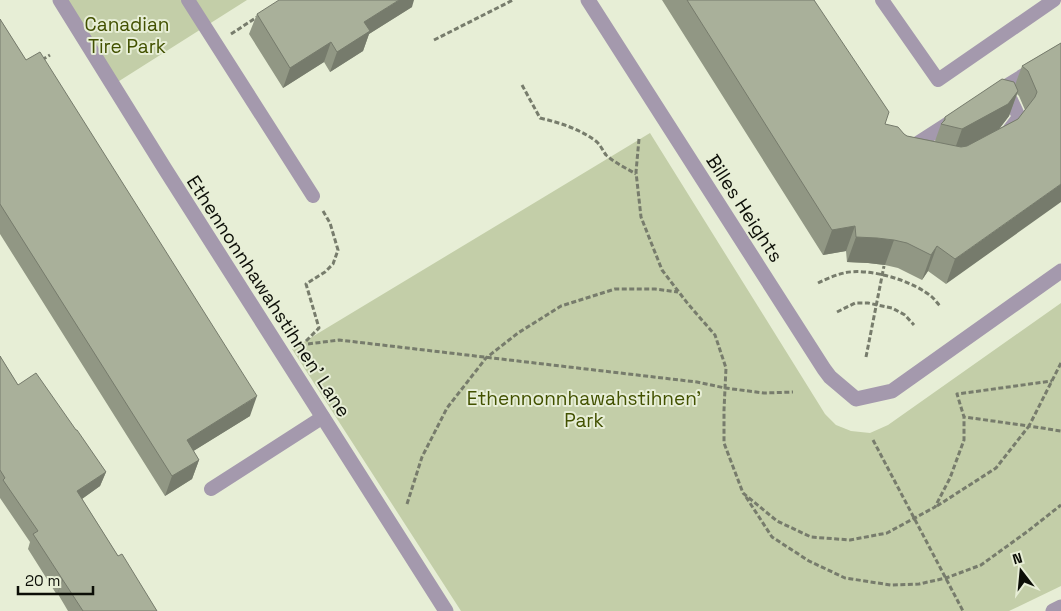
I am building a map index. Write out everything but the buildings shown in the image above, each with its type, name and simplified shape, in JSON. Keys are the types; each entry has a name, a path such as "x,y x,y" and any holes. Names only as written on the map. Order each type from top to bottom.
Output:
{"street":[{"name":"Ethennonnhawahstihnen' Lane","path":"60,0 170,178 446,611"},
{"name":"Billes Heights","path":"588,0 830,377 856,399 892,391 1061,271"},
{"path":"1053,611 1061,607"}],"lane":[{"path":"188,0 313,196"},
{"path":"882,0 938,80 1054,0"},
{"path":"996,141 1005,136 1019,117 1011,100 988,97 1061,52"},
{"path":"918,156 897,148 913,146 969,110"},
{"path":"211,489 323,417"}],"path":[{"path":"434,40 513,0"},
{"path":"229,35 260,15"},
{"path":"36,63 50,55"},
{"path":"522,84 540,118 561,123 580,131 598,144 606,154 619,164 636,174"},
{"path":"639,139 636,174 641,217 662,270 715,335 726,368 724,443 743,493 772,537 809,561 845,578 891,585 919,584 946,578 981,565 1061,505"},
{"path":"313,196 330,223 338,250 332,264 325,272 306,284 319,328 307,342 339,340 697,382 764,393 793,392"},
{"path":"866,357 884,266"},
{"path":"818,282 844,272 863,271 887,275 917,287 933,298 941,307"},
{"path":"408,504 422,457 447,408 486,358 518,333 561,306 614,289 655,289 679,292"},
{"path":"837,312 855,303 877,304 892,308 905,315 914,326"},
{"path":"743,493 777,521 811,537 850,540 887,533 934,507 996,468 1029,426 1061,363"},
{"path":"1059,368 1061,374"},
{"path":"934,507 950,478 964,440 964,417 957,394 1052,381"},
{"path":"964,417 1061,430"},
{"path":"873,440 963,611"}],"green space":[{"name":"Canadian Tire Park","path":"63,0 247,0 116,83"},
{"name":"Ethennonnhawahstihnen' Park","path":"650,133 825,414 836,425 851,431 870,433 888,425 1061,303 1061,586 1009,611 461,611 292,349"}]}
